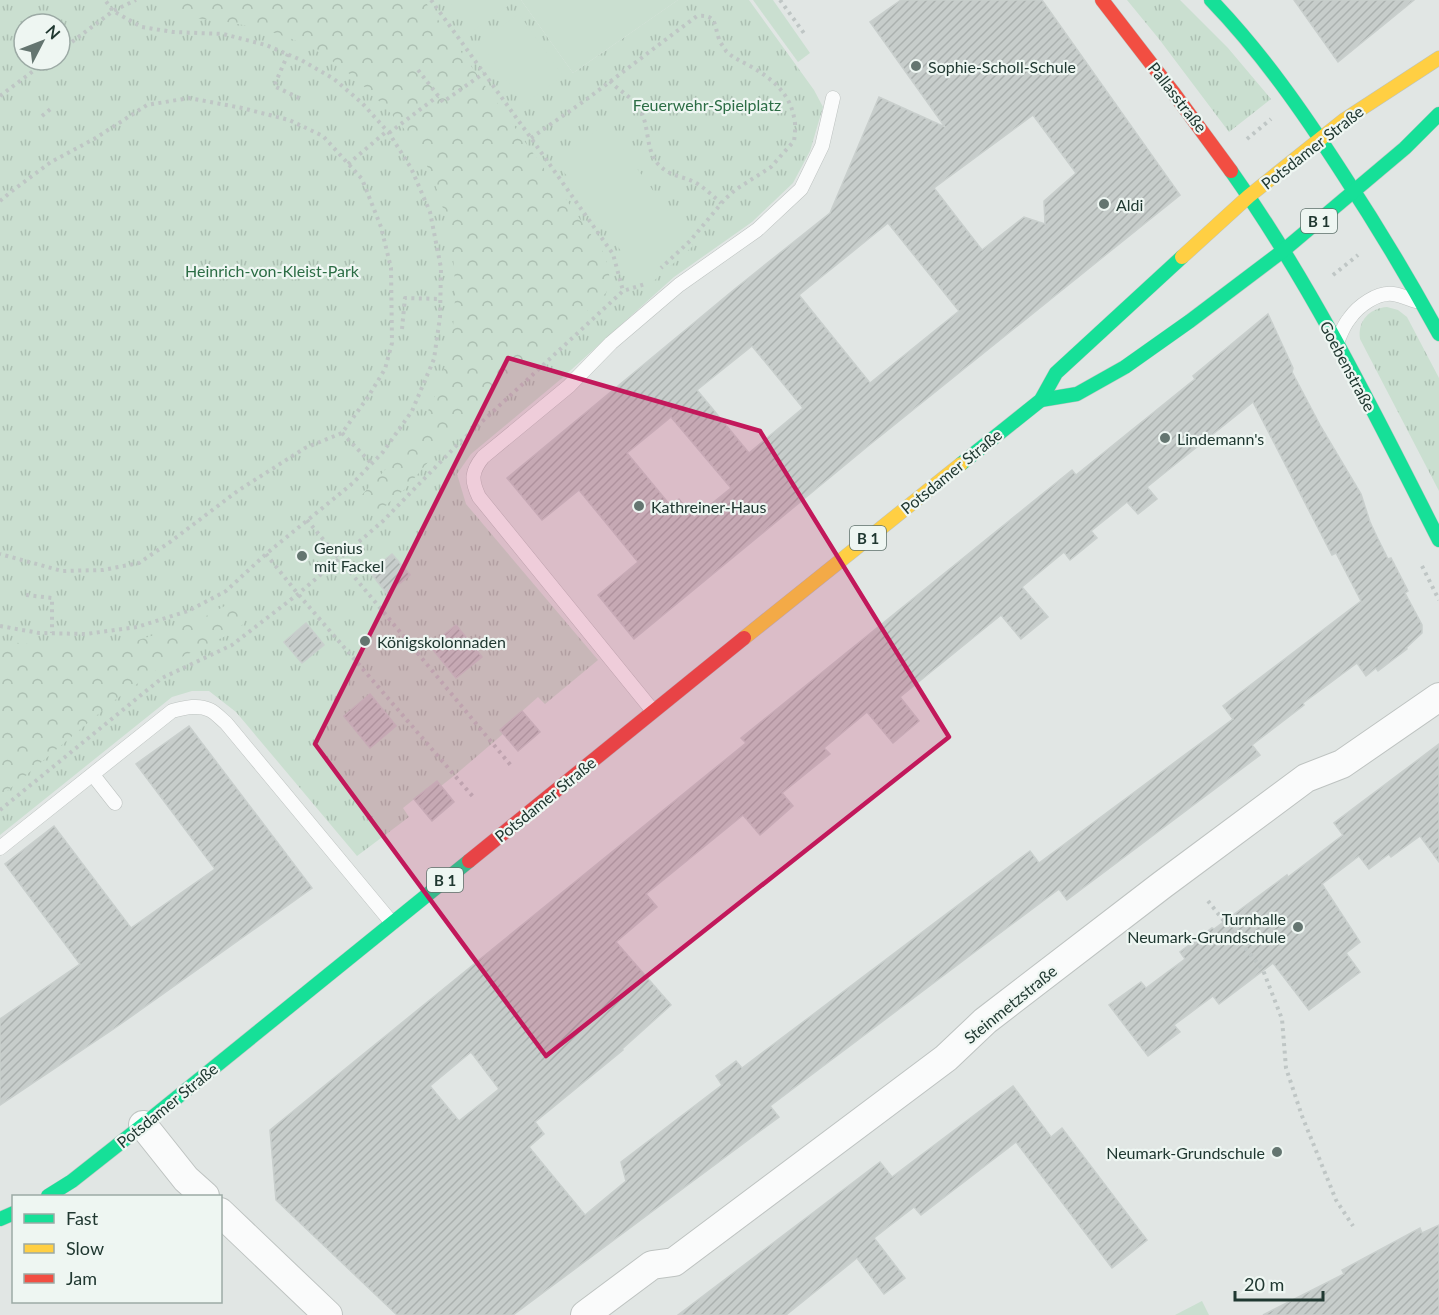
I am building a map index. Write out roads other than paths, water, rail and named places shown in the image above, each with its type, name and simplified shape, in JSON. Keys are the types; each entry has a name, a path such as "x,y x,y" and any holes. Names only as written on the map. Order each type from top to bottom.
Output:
{"main road":[{"name":"Pallasstraße","path":"1102,0 1204,132 1249,196"},
{"path":"1211,0 1233,21 1296,101 1355,191 1439,334"},
{"name":"Potsdamer Straße","path":"51,1195 143,1125 1041,400 1056,373 1249,196 1362,107 1439,58"},
{"name":"Potsdamer Straße","path":"1041,400 1077,393 1125,367 1224,296 1355,191 1405,148 1439,114"},
{"name":"Goebenstraße","path":"1249,196 1284,250 1336,343 1439,540"}],"street":[{"name":"Steinmetzstraße","path":"585,1315 652,1265 674,1262 946,1058 985,1021 1306,778 1342,764 1439,697"},
{"path":"143,1125 186,1179 203,1195"},
{"path":"222,1214 328,1315"}],"lane":[{"path":"653,711 479,497 474,486 473,475 483,457 568,386 611,343 679,285 757,230 801,189 822,146 833,98"},
{"path":"1336,343 1356,310 1375,298 1385,294 1395,294 1423,304"},
{"path":"0,848 172,711 186,707 210,710 226,723 392,922"},
{"path":"93,775 115,803"}],"place":[{"name":"Sophie-Scholl-Schule","path":"916,66"},
{"name":"Aldi","path":"1104,204"},
{"name":"Lindemann's","path":"1165,438"},
{"name":"Kathreiner-Haus","path":"639,506"},
{"name":"Genius mit Fackel","path":"302,556"},
{"name":"Königskolonnaden","path":"365,641"},
{"name":"Turnhalle Neumark-Grundschule","path":"1298,927"},
{"name":"Neumark-Grundschule","path":"1277,1152"}],"park label":[{"name":"Feuerwehr-Spielplatz","path":"707,104"},
{"name":"Heinrich-von-Kleist-Park","path":"272,270"}]}
